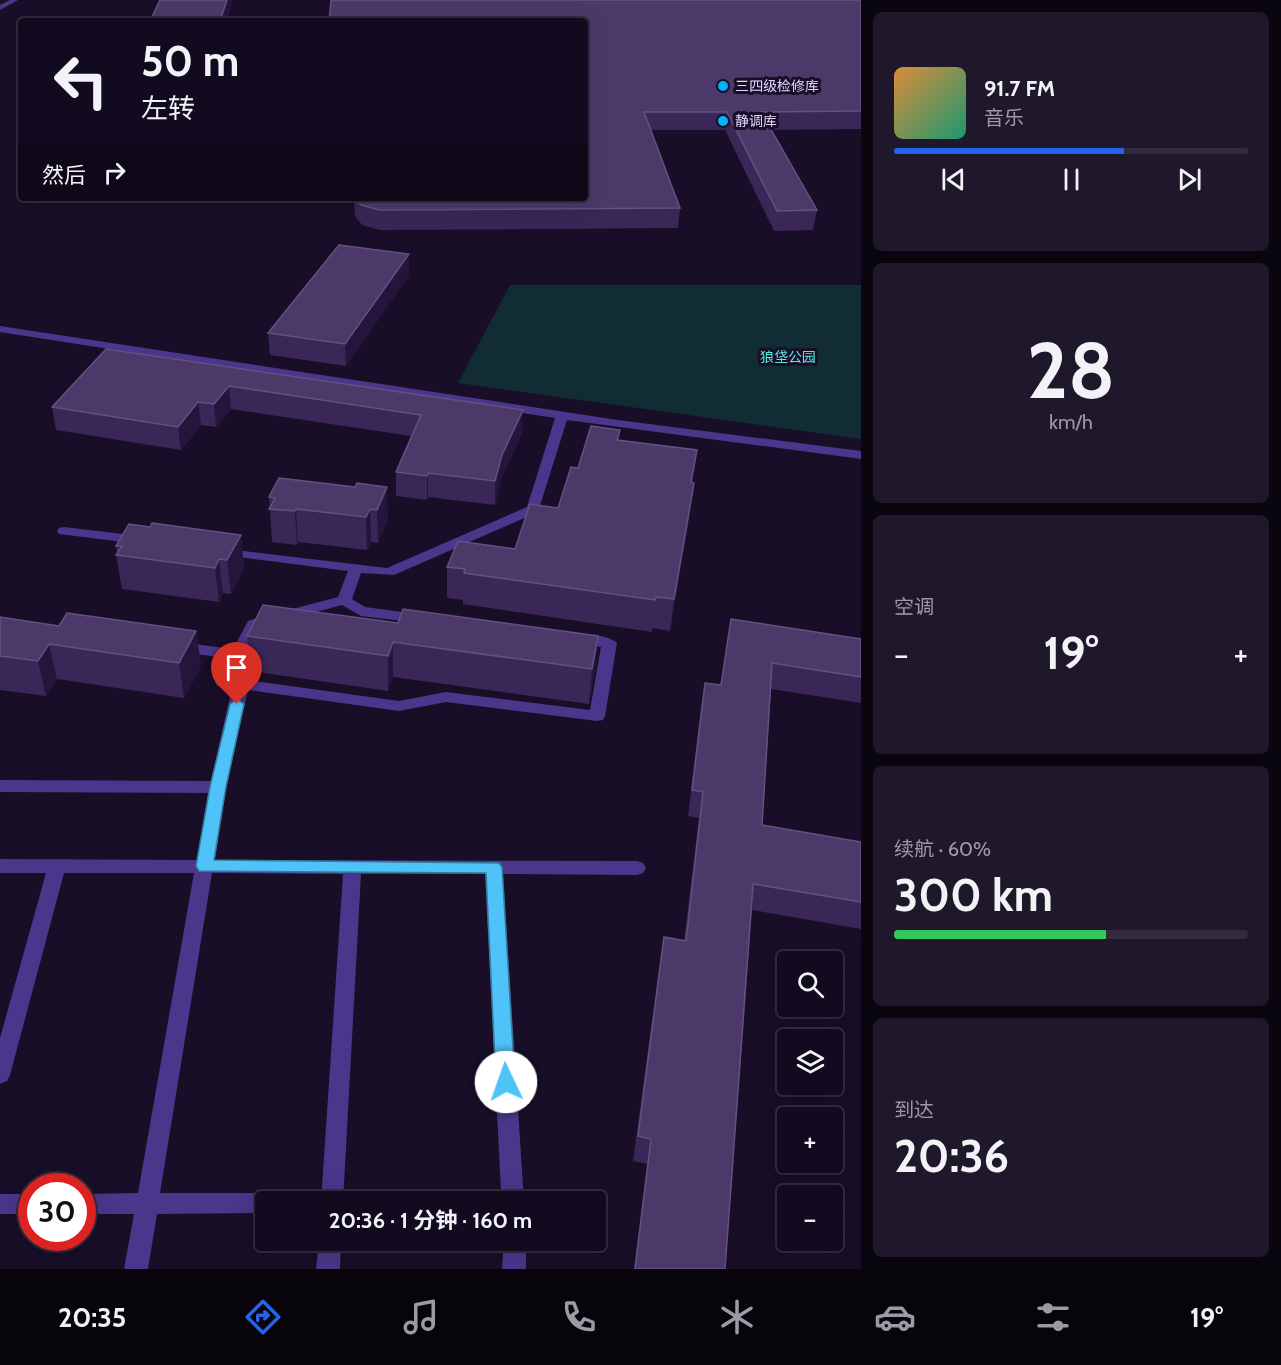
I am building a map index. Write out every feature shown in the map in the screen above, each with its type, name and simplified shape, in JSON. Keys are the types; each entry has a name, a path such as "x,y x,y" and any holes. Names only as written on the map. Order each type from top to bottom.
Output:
{"street":[{"path":"0,8 15,0"},
{"path":"0,329 562,415 861,455"},
{"path":"209,549 389,572 533,509 562,415"},
{"path":"64,531 152,542"},
{"path":"344,600 356,568"},
{"path":"432,620 361,611 344,600 253,624 224,682 399,706 446,697 597,716 609,643 562,637"},
{"path":"158,644 238,654"},
{"path":"136,1269 218,787 241,685"},
{"path":"0,786 218,787"},
{"path":"0,866 637,868"},
{"path":"0,1074 57,866"},
{"path":"333,1191 352,867"},
{"path":"494,867 512,1191"},
{"path":"96,1204 255,1203"},
{"path":"0,1204 18,1204"},
{"path":"328,1269 329,1251"},
{"path":"514,1269 515,1251"}],"green space":[{"name":"狼垡公园","path":"510,285 861,285 861,439 458,383"}],"building":[{"path":"160,0 227,0 221,18 151,18"},
{"path":"331,0 861,0 861,111 761,112 817,210 777,211 727,112 644,112 680,208 379,210 361,205 358,201 588,201 588,18 329,18"},
{"path":"339,245 409,254 345,344 268,333"},
{"path":"106,349 523,410 502,455 495,481 428,473 427,476 396,472 421,415 229,386 214,404 198,402 178,427 52,407"},
{"path":"591,426 620,430 617,440 697,450 691,482 694,483 674,599 656,597 655,600 464,573 465,569 447,567 458,541 515,549 530,504 558,508 571,467 578,468"},
{"path":"279,478 355,487 357,483 387,487 377,510 370,509 366,517 296,509 295,511 269,509 275,498 269,497"},
{"path":"152,523 241,535 227,560 219,559 215,568 116,555 122,546 116,546 129,524 150,527"},
{"path":"263,605 398,623 403,609 598,636 592,669 393,642 388,656 247,636"},
{"path":"67,613 196,631 179,663 49,644 38,661 0,656 0,617 59,626"},
{"path":"731,619 861,639 861,677 772,663 762,825 861,842 861,902 753,884 725,1269 635,1269 651,1139 638,1136 664,937 686,941 703,792 692,790 705,683 721,685"}],"place":[{"name":"三四级检修库","path":"723,86"},
{"name":"静调库","path":"723,121"}],"route":[{"path":"237,704 218,787 204,866 494,867 506,1082"}]}
